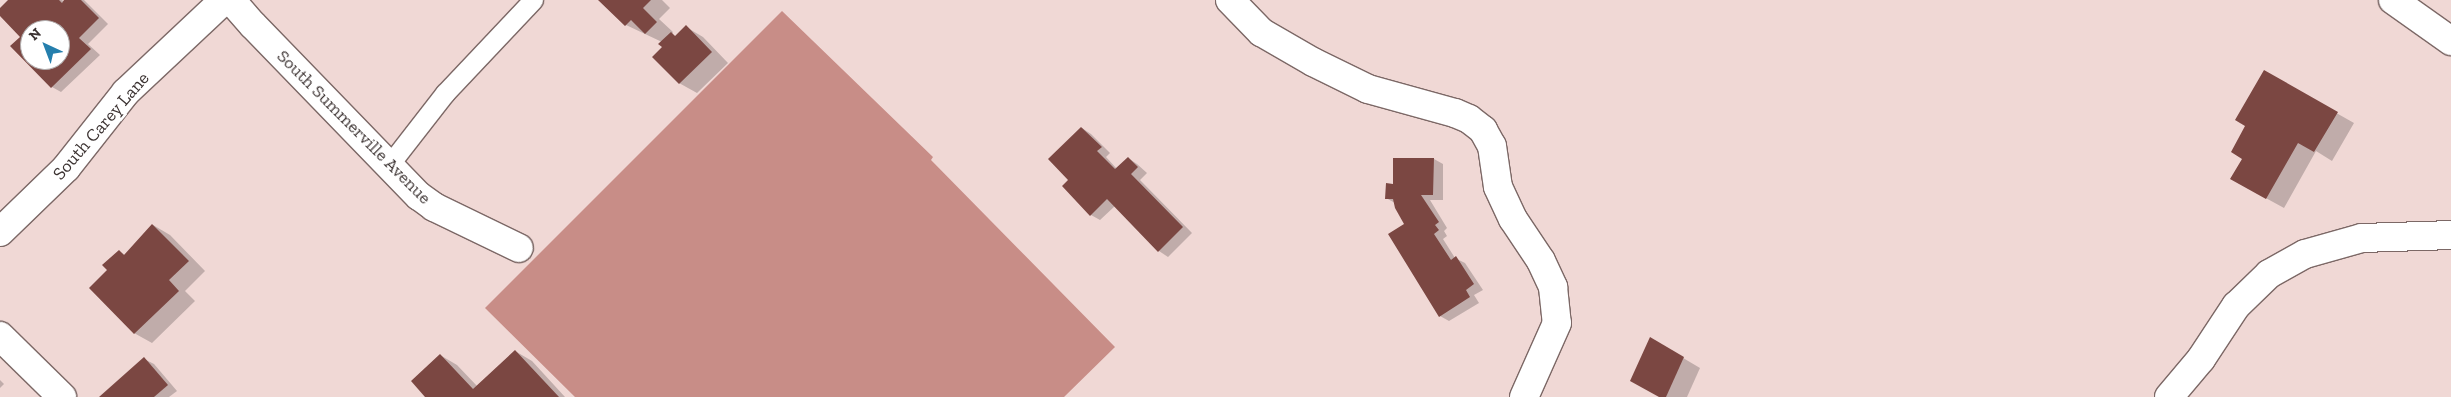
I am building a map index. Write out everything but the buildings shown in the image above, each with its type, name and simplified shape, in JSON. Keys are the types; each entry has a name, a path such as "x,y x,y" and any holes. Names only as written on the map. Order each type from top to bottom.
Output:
{"street":[{"name":"South Carey Lane","path":"0,232 60,175 126,92 224,0"},
{"name":"South Summerville Avenue","path":"231,0 253,26 419,196 434,207 519,248"},
{"path":"1230,0 1261,32 1313,62 1368,89 1462,116 1483,130 1492,146 1498,187 1513,219 1541,261 1553,287 1557,323 1524,397"},
{"path":"2393,0 2451,41"},
{"path":"2169,397 2201,359 2236,306 2269,274 2304,254 2362,238 2451,236"},
{"path":"0,336 62,397"}],"lane":[{"path":"389,165 446,93 533,0"}],"shaded area":[{"path":"782,11 933,157 931,160 1115,347 1064,397 575,397 485,308"}]}
